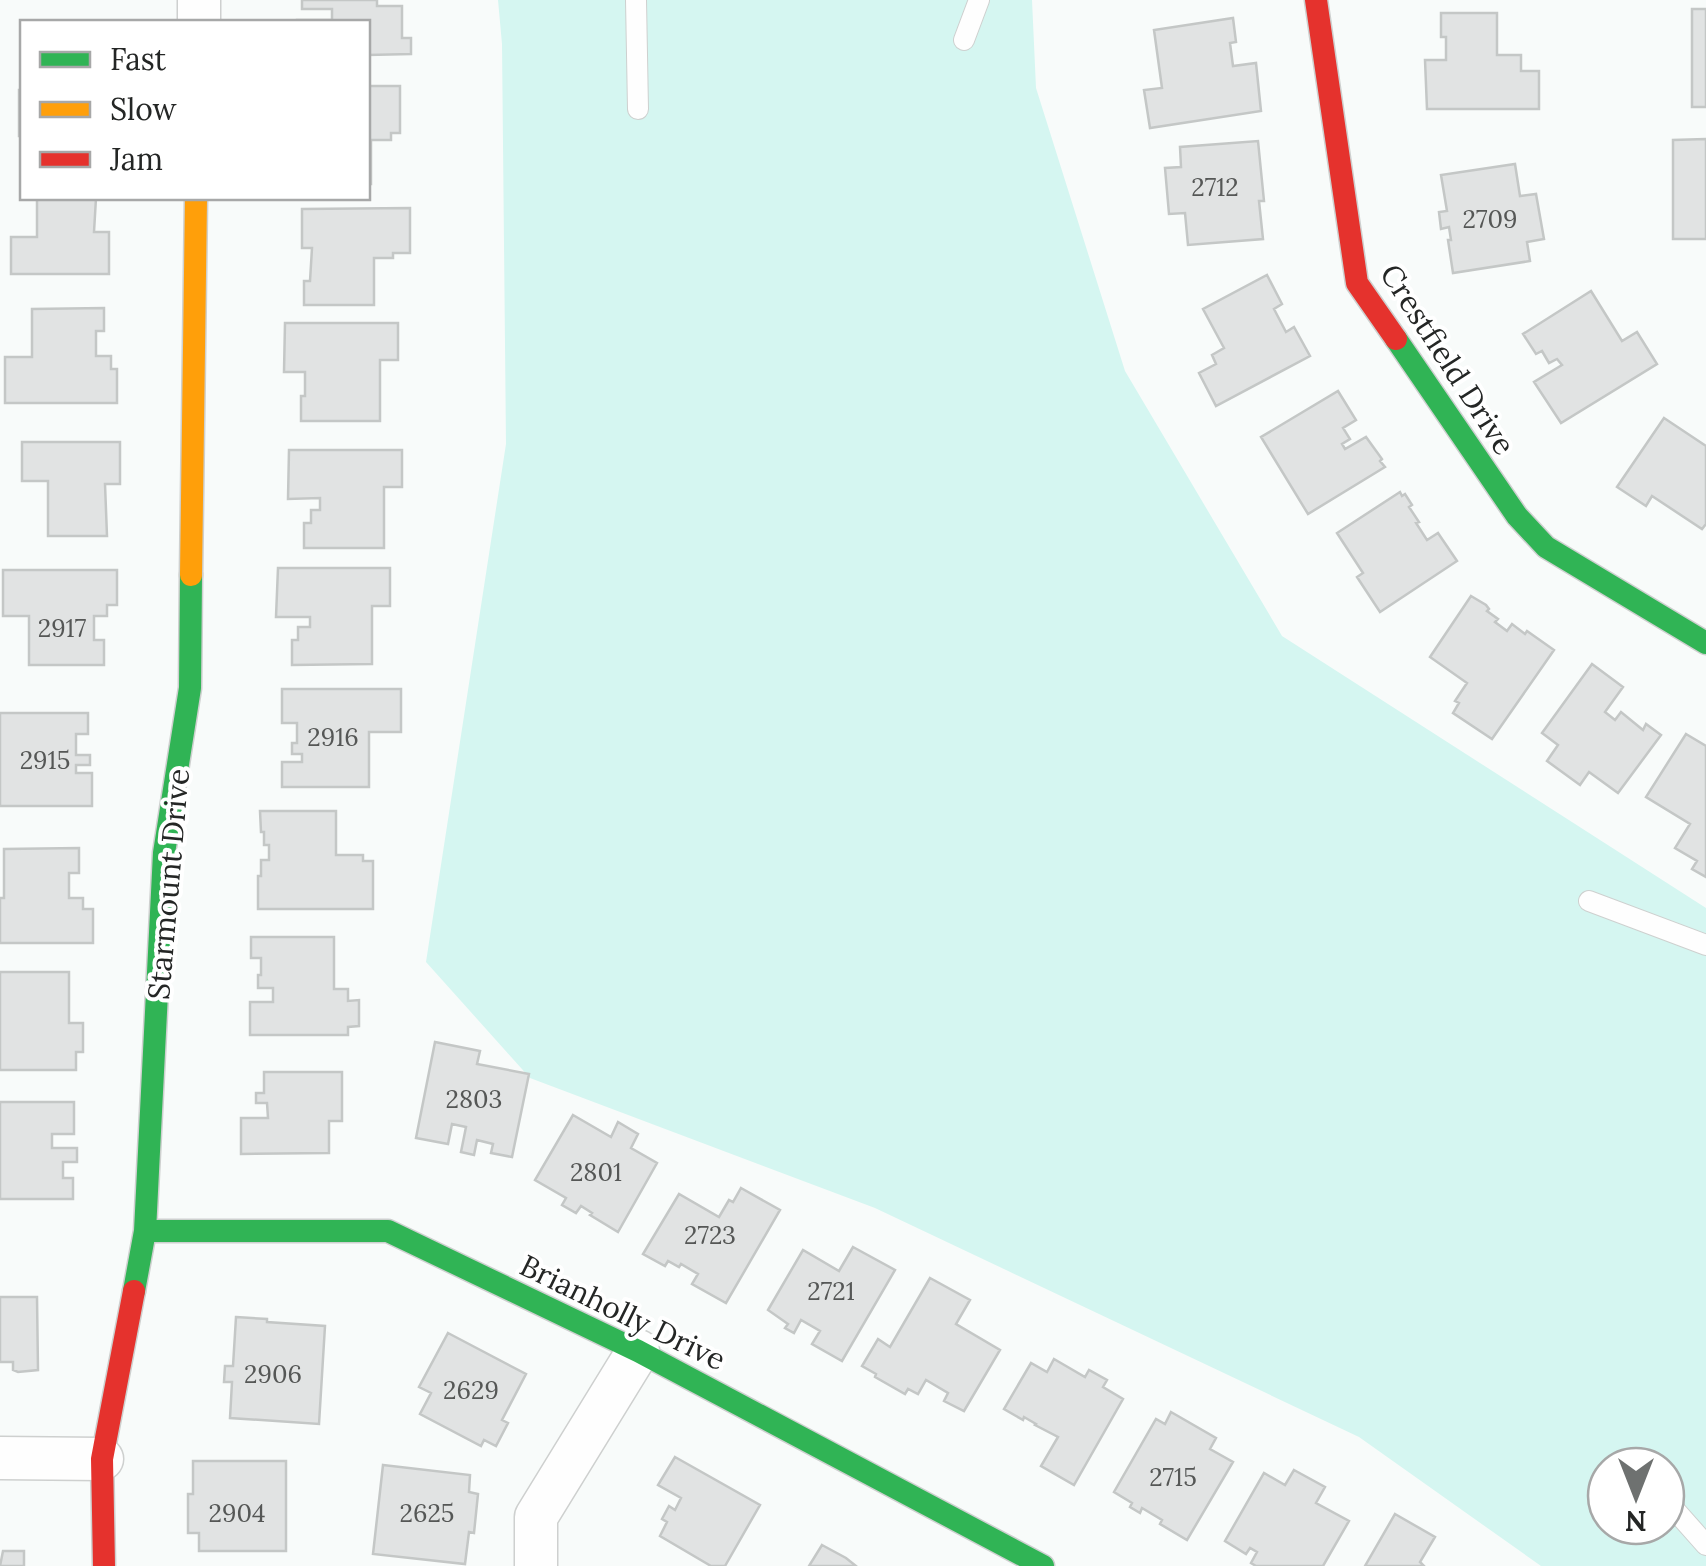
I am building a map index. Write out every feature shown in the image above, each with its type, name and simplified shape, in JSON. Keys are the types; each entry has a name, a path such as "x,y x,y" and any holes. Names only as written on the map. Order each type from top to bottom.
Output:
{"street":[{"name":"Crestfield Drive","path":"1316,0 1357,283 1517,516 1546,547 1706,643"},
{"name":"Starmount Drive","path":"104,1566 102,1459 145,1231 164,852 190,688 196,200"},
{"name":"Brianholly Drive","path":"145,1231 388,1231 638,1351 1043,1566"},
{"path":"536,1566 536,1517 638,1351"},
{"path":"0,1458 102,1459"}],"lane":[{"path":"636,0 638,109"},
{"path":"964,40 978,0"},
{"path":"1590,901 1706,945"},
{"path":"1686,1522 1706,1545"}],"shaded area":[{"path":"498,0 1032,0 1036,88 1125,371 1282,636 1706,908 1706,1566 1541,1566 1359,1437 875,1208 530,1078 426,962 506,444 502,44"}],"building":[{"path":"302,0 377,0 377,6 402,6 402,38 411,38 411,54 370,55 370,20 332,20 332,9 302,9"},
{"path":"1692,9 1706,9 1706,107 1692,107"},
{"path":"1441,13 1497,13 1497,55 1521,55 1521,71 1539,71 1539,109 1427,109 1425,60 1446,60"},
{"path":"1233,18 1233,66 1256,63 1261,111 1150,128 1144,90 1162,88 1154,30"},
{"path":"370,86 400,86 400,133 391,133 391,140 371,140 371,184"},
{"path":"1706,139 1706,239 1673,239 1673,140"},
{"path":"1258,141 1263,239 1188,245 1185,213 1169,214 1165,168 1181,167 1180,147"},
{"path":"1515,164 1520,196 1536,194 1544,239 1527,242 1530,261 1453,273 1449,227 1441,229 1439,212 1447,211 1441,175"},
{"path":"37,200 96,200 94,232 109,232 109,274 11,274 11,237 37,237"},
{"path":"410,208 410,253 374,258 374,305 304,305 304,281 310,281 312,248 302,248 302,209"},
{"path":"1267,275 1282,304 1274,309 1286,332 1294,327 1310,356 1216,406 1199,373 1216,364 1212,355 1224,348 1203,309"},
{"path":"1591,291 1622,341 1637,332 1657,364 1561,423 1534,382 1562,365 1557,359 1549,363 1542,351 1536,354 1523,334"},
{"path":"104,308 104,331 96,331 96,356 111,356 111,369 117,369 117,403 5,403 5,357 32,357 32,309"},
{"path":"285,323 398,323 398,360 380,360 380,421 301,421 305,372 284,372"},
{"path":"1338,391 1356,420 1343,428 1350,439 1342,444 1345,449 1366,437 1385,467 1308,514 1261,437"},
{"path":"1664,418 1706,446 1706,524 1702,529 1652,496 1646,506 1617,487"},
{"path":"22,442 120,442 120,484 105,484 107,536 48,536 48,481 22,481"},
{"path":"289,450 402,450 402,487 384,487 384,548 304,548 304,523 311,523 311,510 320,510 320,498 288,499"},
{"path":"1400,492 1412,505 1409,507 1427,540 1438,533 1457,561 1380,612 1357,577 1363,573 1337,533"},
{"path":"278,568 390,568 390,606 372,606 372,664 292,665 292,640 298,640 298,627 310,627 310,617 276,617"},
{"path":"3,570 117,570 117,605 107,605 107,616 94,616 94,640 104,640 104,665 29,665 29,616 3,616"},
{"path":"1471,596 1486,605 1487,611 1498,619 1495,622 1507,631 1512,624 1554,650 1492,739 1453,713 1459,703 1455,701 1467,683 1430,657"},
{"path":"1592,664 1623,687 1605,712 1615,720 1621,712 1643,730 1646,724 1661,735 1618,793 1589,772 1580,785 1547,761 1558,745 1542,733"},
{"path":"282,689 401,689 401,732 369,732 369,787 282,787 282,762 302,762 302,754 292,754 292,743 297,743 297,723 282,723"},
{"path":"0,713 88,713 88,734 76,734 76,755 90,755 90,765 76,765 76,773 92,773 92,806 0,806"},
{"path":"1686,734 1706,746 1706,877 1692,869 1697,861 1675,848 1690,824 1646,797"},
{"path":"260,811 336,811 336,855 363,855 363,861 373,861 373,909 258,909 261,860 269,860"},
{"path":"79,848 79,873 69,873 69,898 83,898 83,909 93,909 93,943 0,943 4,849"},
{"path":"251,937 334,937 334,989 348,989 348,1001 359,1000 359,1026 348,1027 348,1035 250,1035 250,1002 273,1002 273,988 258,988 261,958 251,958"},
{"path":"0,972 69,972 69,1023 83,1023 83,1052 76,1052 76,1070 0,1070"},
{"path":"435,1042 480,1051 477,1064 529,1074 512,1157 491,1153 493,1144 477,1140 474,1155 461,1152 466,1127 452,1124 448,1144 416,1138"},
{"path":"264,1072 342,1072 342,1121 329,1121 329,1153 241,1154 241,1118 268,1118 267,1103 256,1103 256,1093 264,1093"},
{"path":"0,1102 74,1102 74,1134 52,1134 52,1148 77,1148 77,1162 63,1162 63,1178 73,1178 73,1199 0,1199"},
{"path":"573,1115 611,1137 618,1122 638,1134 631,1148 657,1163 618,1232 581,1206 576,1213 562,1205 566,1198 535,1180"},
{"path":"741,1188 780,1210 726,1303 692,1284 698,1274 681,1264 679,1267 668,1261 665,1266 643,1254 679,1194 719,1217"},
{"path":"853,1247 895,1270 842,1361 812,1344 820,1331 801,1320 794,1333 768,1310 803,1250 839,1271"},
{"path":"930,1278 970,1300 956,1324 1000,1350 964,1411 944,1401 948,1393 926,1380 918,1394 908,1389 905,1394 862,1366 878,1339 890,1347"},
{"path":"0,1297 37,1297 38,1370 18,1372 13,1370 13,1362 0,1362"},
{"path":"236,1317 325,1326 319,1424 230,1418 232,1382 224,1382 225,1366 233,1366"},
{"path":"448,1333 526,1374 502,1420 508,1423 496,1446 484,1440 481,1446 420,1414 431,1393 419,1387"},
{"path":"1054,1359 1085,1377 1089,1370 1107,1380 1103,1387 1123,1399 1074,1485 1041,1466 1058,1437 1004,1409 1031,1363 1047,1372"},
{"path":"1171,1412 1216,1438 1210,1449 1233,1462 1187,1540 1142,1508 1140,1513 1130,1507 1132,1503 1114,1492 1156,1419 1165,1424"},
{"path":"675,1457 760,1505 725,1566 711,1566 660,1536 669,1506 675,1510 681,1498 658,1485"},
{"path":"193,1461 286,1461 286,1551 199,1551 199,1533 188,1533"},
{"path":"383,1465 470,1475 469,1492 478,1494 474,1533 469,1532 465,1564 373,1554"},
{"path":"1294,1470 1325,1487 1316,1503 1349,1521 1323,1566 1256,1566 1251,1563 1257,1552 1250,1548 1246,1554 1225,1541 1264,1473 1285,1485"},
{"path":"1395,1514 1435,1537 1420,1562 1424,1566 1365,1566"},
{"path":"822,1545 846,1558 856,1566 809,1566"},
{"path":"3,1551 24,1551 24,1566 0,1566"}],"traffic: fast":[{"path":"1396,339 1517,516 1546,547 1706,643"},
{"path":"134,1291 145,1231 164,853 190,688 191,575"},
{"path":"145,1231 388,1231 638,1351 1043,1566"}],"traffic: slow":[{"path":"191,575 196,200"}],"traffic: jam":[{"path":"1316,0 1357,283 1396,339"},
{"path":"104,1566 102,1459 134,1291"}]}
